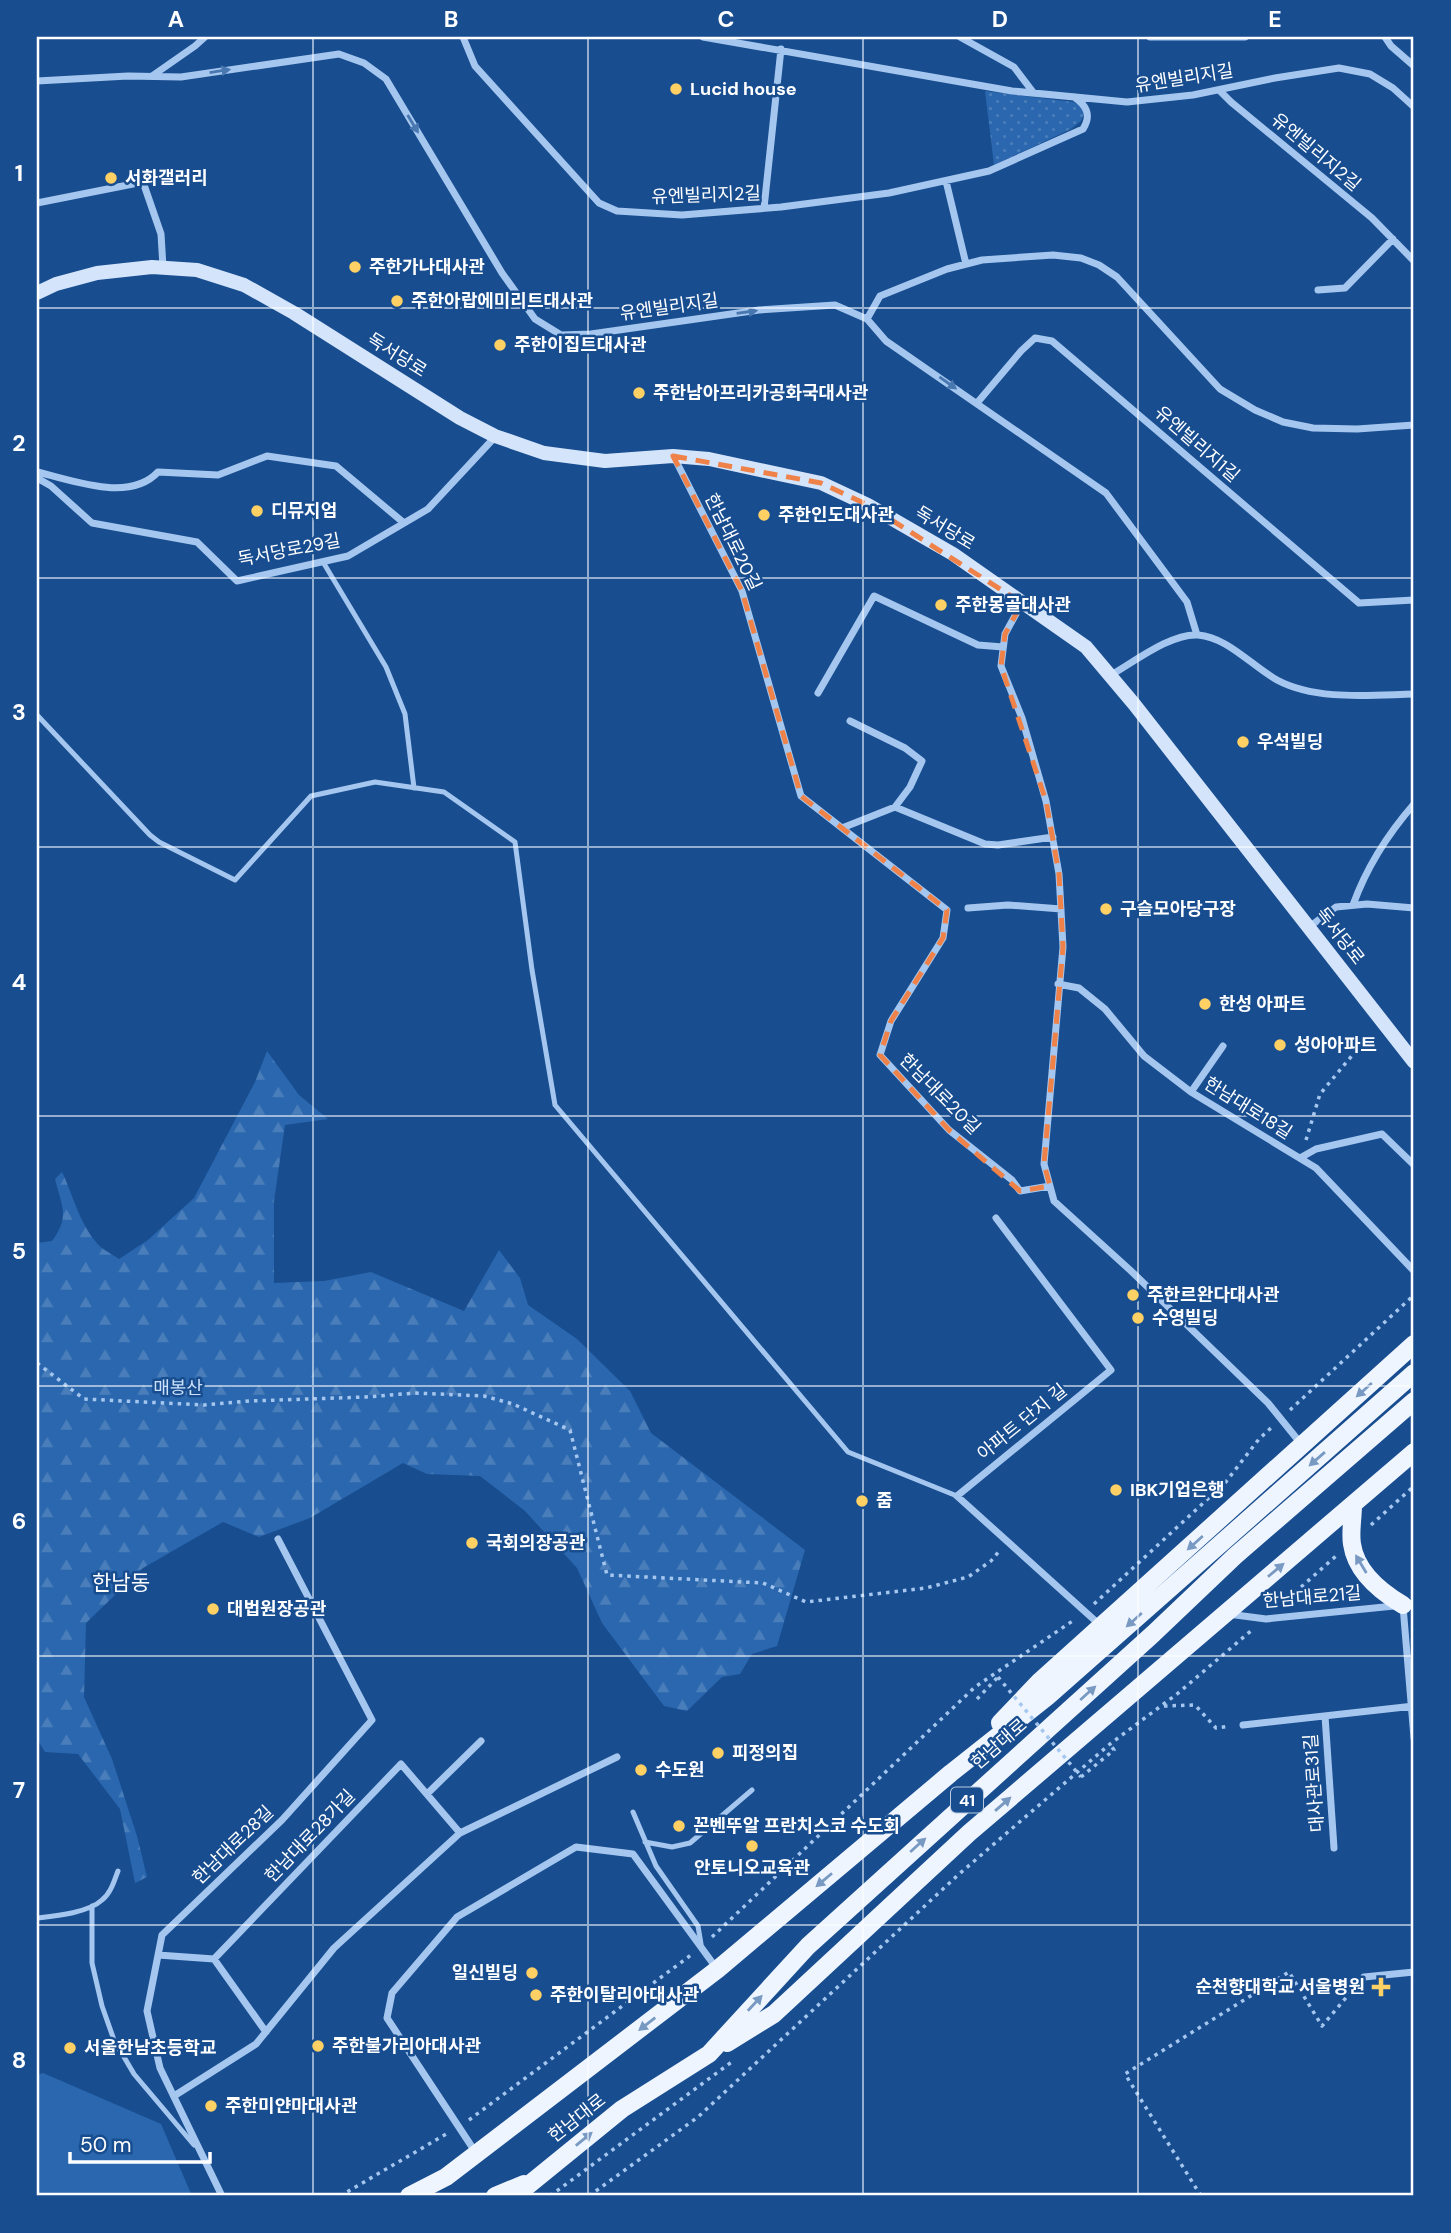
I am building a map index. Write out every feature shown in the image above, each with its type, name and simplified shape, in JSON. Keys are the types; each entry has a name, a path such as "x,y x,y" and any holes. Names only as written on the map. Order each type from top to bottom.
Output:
{"main road":[{"name":"독서당로","path":"37,293 56,284 97,273 152,267 197,270 244,285 294,313 460,418 495,436 544,453 605,461 673,456 709,459 821,483 867,505 953,554 1086,648 1111,675 1414,1062"},
{"path":"951,1773 1039,1682 1414,1344"},
{"name":"한남대로","path":"409,2196 446,2177 718,1969 951,1773 1047,1697 1410,1377"},
{"name":"한남대로","path":"515,2196 530,2189 622,2109 709,2054 808,1946 1153,1634 1235,1556 1414,1401"},
{"path":"709,2054 774,2014 970,1833 1414,1452"},
{"path":"1353,1506 1354,1553 1378,1590 1408,1604"},
{"path":"423,2196 446,2177"},
{"path":"495,2196 530,2189"}],"street":[{"path":"152,76 205,37"},
{"name":"유엔빌리지2길","path":"463,37 475,65 599,203 617,211 682,215 764,208 889,193 989,171 1083,129 1088,114 1083,103 1073,97"},
{"name":"유엔빌리지길","path":"703,37 1012,91 1127,102 1193,95 1339,68 1370,74 1393,88 1414,107"},
{"path":"960,37 1014,67 1033,92"},
{"name":"유엔빌리지길","path":"1150,37 1245,37"},
{"path":"1385,37 1391,46 1414,66"},
{"path":"764,208 780,49"},
{"name":"유엔빌리지길","path":"37,81 181,77 339,54 364,63 386,79 502,273 535,319 561,335 591,334 759,310 835,305 867,319 886,341 1106,493 1187,602 1197,635"},
{"name":"유엔빌리지2길","path":"1219,90 1372,218 1414,261"},
{"path":"946,181 966,264"},
{"path":"37,203 144,182 161,234 163,268"},
{"path":"1318,290 1345,288 1393,239"},
{"path":"867,319 880,296 947,269 982,260 1053,255 1081,258 1116,277 1220,388 1255,410 1283,422 1313,428 1357,429 1414,425"},
{"name":"유엔빌리지1길","path":"976,403 1035,338 1052,341 1359,603 1414,600"},
{"name":"독서당로29길","path":"37,478 51,486 92,523 197,542 237,580 348,556 428,509 495,436"},
{"path":"37,472 113,489 148,482 158,472 218,475 267,456 336,466 404,523"},
{"name":"한남대로20길","path":"673,456 742,591 801,796 947,910 943,938 891,1020 880,1055 949,1130 1012,1180 1020,1191 1050,1186"},
{"path":"818,693 874,596 978,645 1003,647"},
{"path":"1022,603 1005,634 1001,666 1023,718 1046,801 1059,874 1063,947 1044,1164 1054,1201 1268,1403 1302,1446"},
{"path":"1111,675 1173,640 1197,635 1219,641 1279,681 1313,692 1414,694"},
{"path":"842,828 895,807 910,787 922,761 905,748 850,721"},
{"path":"1353,905 1387,836 1414,804"},
{"path":"895,807 985,844 998,845 1053,837"},
{"path":"1308,927 1336,907 1367,904 1414,908"},
{"path":"968,908 1008,905 1061,909"},
{"name":"한남대로18길","path":"1058,984 1079,988 1105,1009 1144,1056 1191,1092 1316,1168 1414,1271"},
{"path":"1191,1092 1223,1046"},
{"path":"1300,1158 1316,1149 1382,1135 1414,1165"},
{"name":"아파트 단지 길","path":"957,1496 1111,1370 996,1219"},
{"path":"957,1496 1102,1626"},
{"name":"한남대로28길","path":"222,2196 160,2068 146,2011 162,1935 282,1820 372,1720 278,1539"},
{"path":"1408,1604 1414,1738"},
{"name":"한남대로21길","path":"1224,1614 1266,1619 1408,1604"},
{"name":"대사관로31길","path":"1243,1725 1412,1706"},
{"name":"대사관로31길","path":"1325,1716 1334,1847"},
{"path":"426,1794 481,1741"},
{"path":"174,2096 256,2044 334,1948 460,1833 617,1756"},
{"name":"한남대로28가길","path":"214,1959 401,1764 460,1833"},
{"path":"477,2154 387,2018 391,1993 457,1917 576,1847 634,1854 718,1969"},
{"path":"158,1955 214,1959 266,2032"},
{"path":"1364,1977 1414,1972"}],"lane":[{"path":"323,562 386,667 405,714 414,788"},
{"path":"37,715 150,835 235,880 311,796 375,782 444,792 515,842 532,970 555,1105 848,1452 957,1496"},
{"path":"645,1842 671,1847 690,1843 752,1790"},
{"path":"633,1812 656,1866 698,1926 701,1947"},
{"path":"37,1918 65,1914 101,1902 112,1888 118,1871"},
{"path":"92,1906 92,1963 102,2006 114,2040 134,2074 202,2154"}],"path":[{"path":"1300,1158 1320,1094 1365,1040"},
{"path":"340,2196 459,2127 701,1947 975,1687 1086,1612 1225,1483 1259,1439 1414,1295"},
{"path":"37,1363 83,1399 204,1405 415,1393 484,1396 513,1404 570,1430 607,1575 763,1583 806,1602 926,1588 968,1577 991,1561 1008,1542"},
{"path":"589,2196 698,2117 922,1908 1110,1744 1162,1706 1294,1594"},
{"path":"977,1699 998,1677 1081,1777 1114,1750 1110,1744"},
{"path":"1162,1706 1195,1705 1216,1728 1243,1725"},
{"path":"1201,2196 1125,2074 1289,1972 1322,2026 1364,1977"}],"highlighted area":[{"path":"673,456 821,483 868,505 1022,603 1005,634 1001,666 1046,801 1059,874 1063,947 1044,1164 1050,1186 1020,1191 949,1130 880,1055 891,1021 943,938 947,910 801,796 742,591"}],"green space":[{"path":"985,91 1073,102 1082,106 1084,114 1081,121 1071,129 994,165"},
{"name":"매봉산","path":"267,1051 299,1095 328,1119 285,1125 274,1201 274,1283 324,1281 371,1272 464,1311 499,1250 520,1278 528,1305 577,1339 630,1391 651,1433 805,1550 777,1646 752,1654 740,1674 722,1677 687,1711 664,1706 602,1623 577,1568 525,1511 480,1476 427,1474 403,1463 310,1518 259,1537 223,1522 143,1568 86,1623 84,1697 112,1759 137,1836 147,1877 135,1883 120,1809 78,1754 45,1752 37,1739 37,1243 52,1241 61,1225 63,1211 55,1179 62,1172 85,1226 101,1247 119,1259 148,1240 194,1198 255,1082"},
{"path":"43,2073 161,2124 192,2196 37,2196 37,2075"}],"place":[{"name":"Lucid house","path":"676,89"},
{"name":"서화갤러리","path":"111,178"},
{"name":"주한가나대사관","path":"355,267"},
{"name":"주한아랍에미리트대사관","path":"397,301"},
{"name":"주한이집트대사관","path":"500,345"},
{"name":"주한남아프리카공화국대사관","path":"639,393"},
{"name":"디뮤지엄","path":"257,511"},
{"name":"주한인도대사관","path":"764,515"},
{"name":"주한몽골대사관","path":"941,605"},
{"name":"우석빌딩","path":"1243,742"},
{"name":"구슬모아당구장","path":"1106,909"},
{"name":"한성 아파트","path":"1205,1004"},
{"name":"성아아파트","path":"1280,1045"},
{"name":"주한르완다대사관","path":"1133,1295"},
{"name":"수영빌딩","path":"1138,1318"},
{"name":"IBK기업은행","path":"1116,1490"},
{"name":"줌","path":"862,1501"},
{"name":"국회의장공관","path":"472,1543"},
{"name":"대법원장공관","path":"213,1609"},
{"name":"피정의집","path":"718,1753"},
{"name":"수도원","path":"641,1770"},
{"name":"꼰벤뚜알 프란치스코 수도회","path":"679,1826"},
{"name":"안토니오교육관","path":"752,1846"},
{"name":"일신빌딩","path":"532,1973"},
{"name":"순천향대학교 서울병원","path":"1381,1987"},
{"name":"주한이탈리아대사관","path":"536,1995"},
{"name":"주한불가리아대사관","path":"318,2046"},
{"name":"서울한남초등학교","path":"70,2048"},
{"name":"주한미얀마대사관","path":"211,2106"}],"district":[{"name":"한남동","path":"121,1583"}]}
